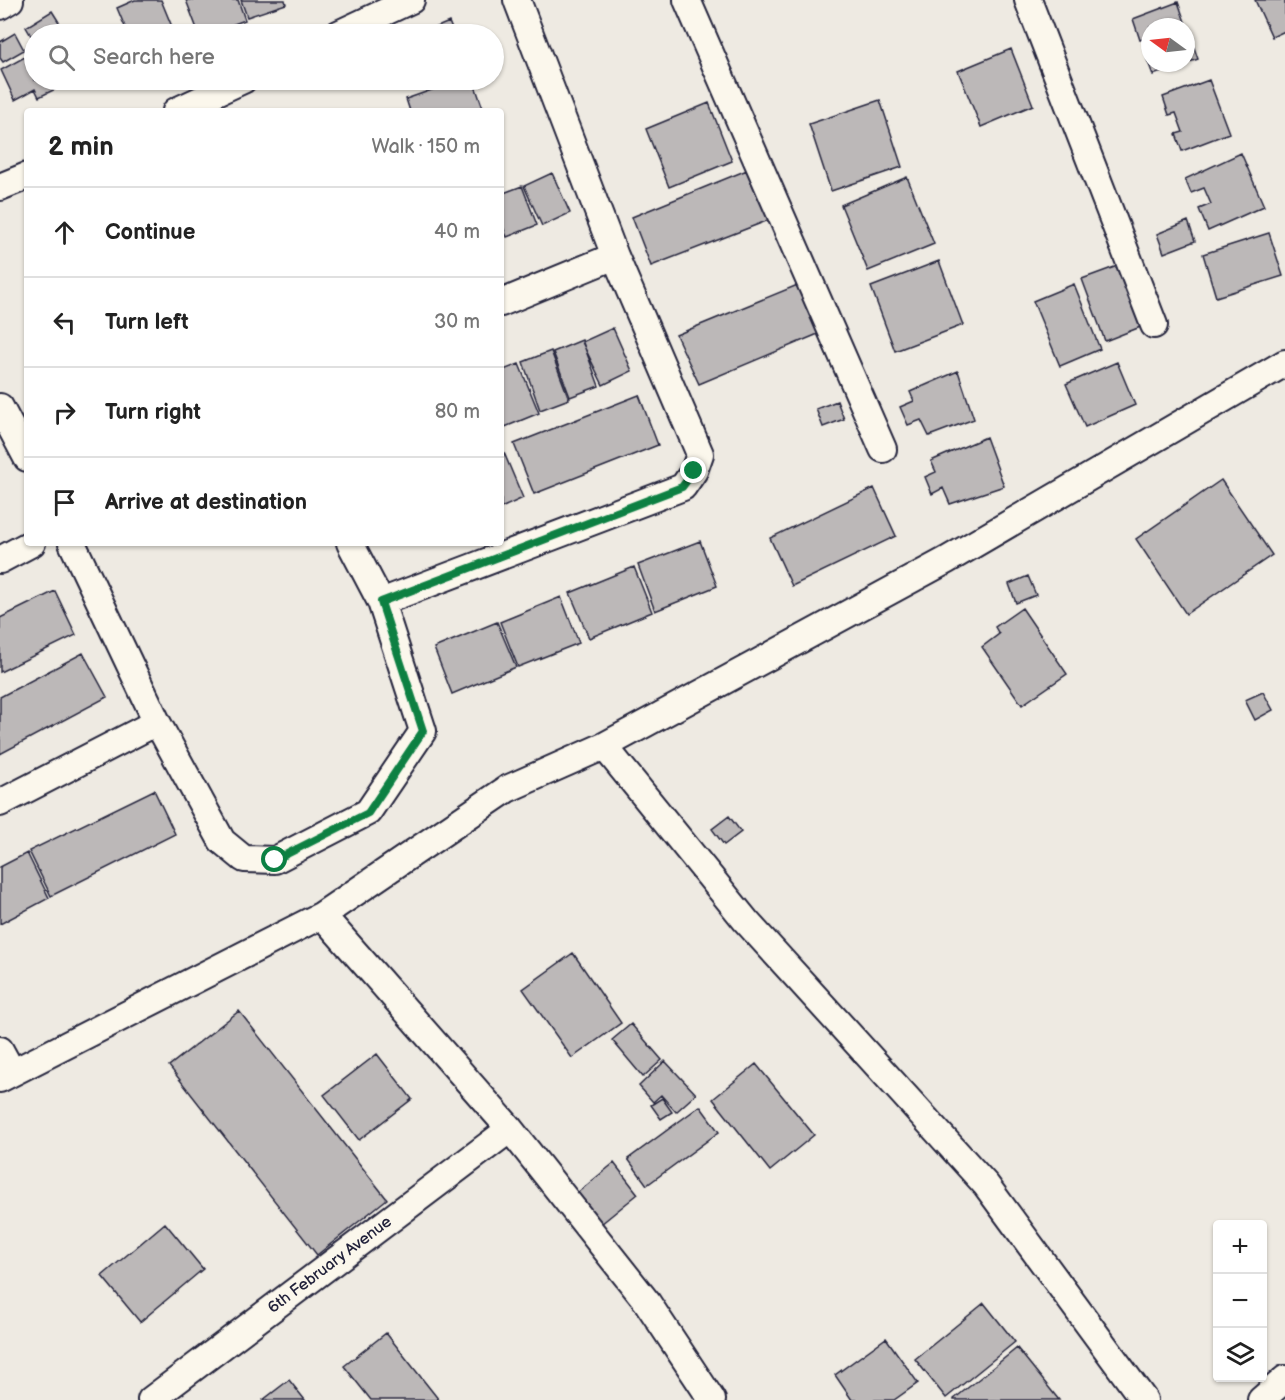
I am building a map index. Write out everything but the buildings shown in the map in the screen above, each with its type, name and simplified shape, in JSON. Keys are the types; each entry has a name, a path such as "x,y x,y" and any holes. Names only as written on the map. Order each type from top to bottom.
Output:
{"street":[{"path":"0,6 10,0"},
{"path":"359,24 411,0"},
{"path":"381,602 682,487 694,471 700,454 615,256 517,0"},
{"path":"687,0 884,449"},
{"path":"1028,0 1154,325"},
{"path":"182,108 221,90"},
{"path":"0,187 24,177"},
{"path":"504,302 615,256"},
{"path":"4,1067 322,915 507,789 604,746 947,560 1285,363"},
{"path":"0,407 24,452"},
{"path":"0,560 26,546"},
{"path":"73,546 157,722 222,841 244,859 275,860 368,813 423,731 381,602 352,546"},
{"path":"0,803 157,722"},
{"path":"604,746 746,921 986,1185 1144,1400"},
{"path":"322,915 510,1129 647,1302 712,1400"},
{"name":"6th February Avenue","path":"151,1400 510,1129"},
{"path":"1261,1400 1285,1379"}],"route":[{"path":"275,860 368,813 423,731 408,691 381,602 682,487 694,471"}]}
